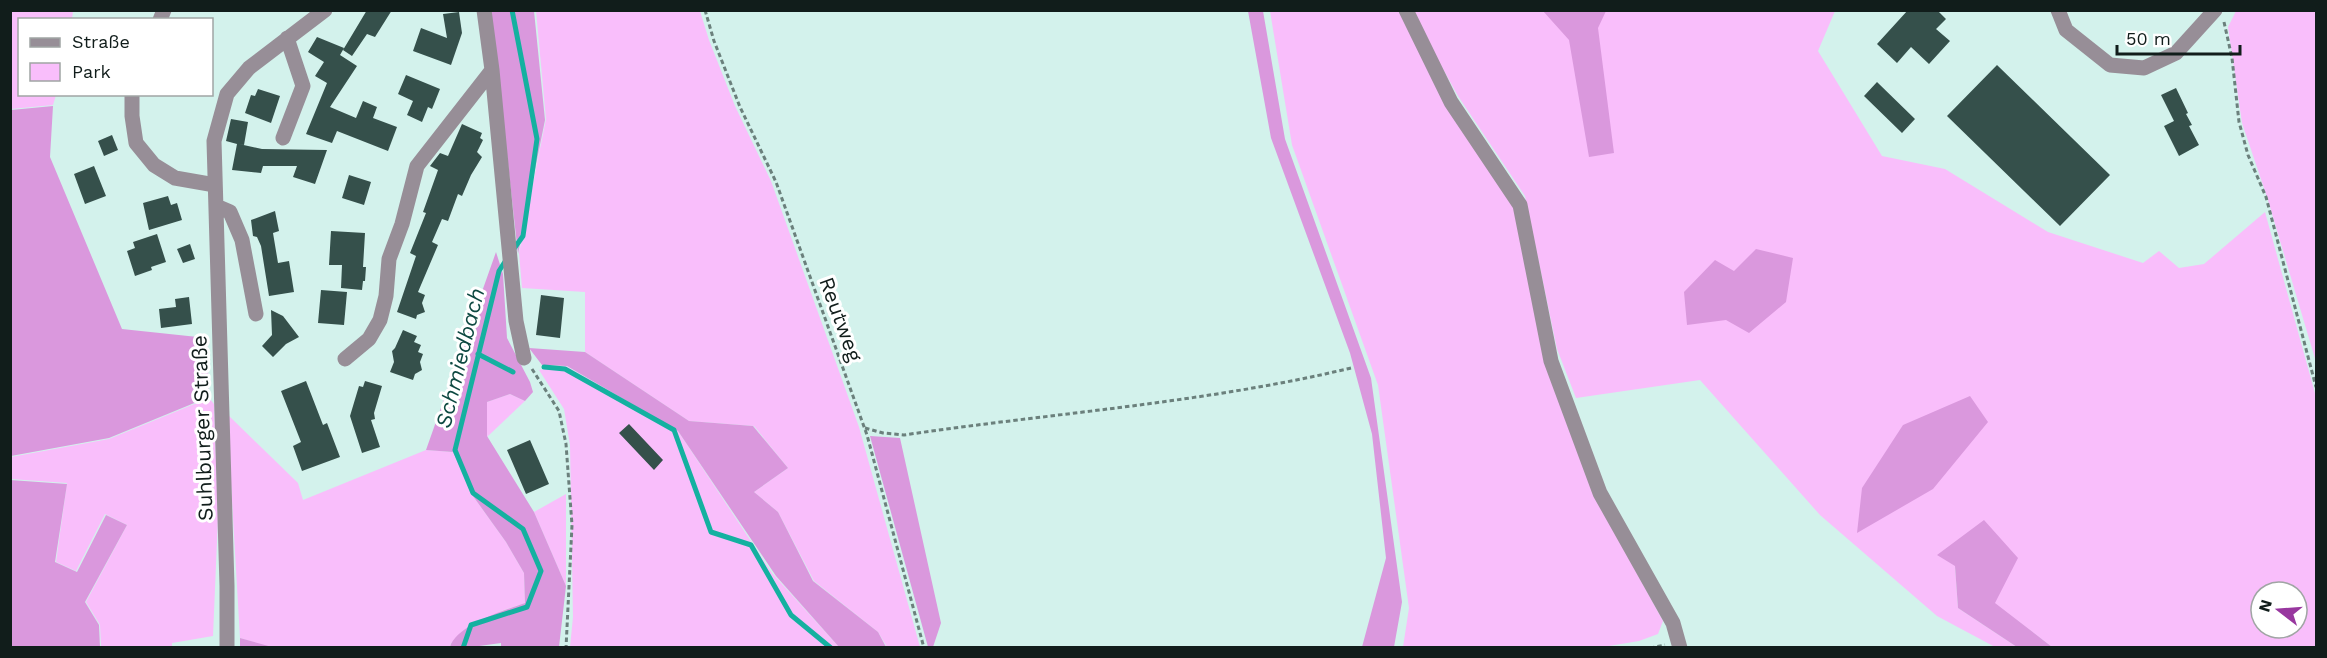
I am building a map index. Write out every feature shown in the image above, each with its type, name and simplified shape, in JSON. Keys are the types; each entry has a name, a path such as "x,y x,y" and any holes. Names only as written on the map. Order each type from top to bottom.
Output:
{"street":[{"name":"Suhlburger Straße","path":"227,648 214,141 226,94 249,68 325,10"},
{"path":"484,10 492,70 516,321 524,358"},
{"path":"1406,10 1451,102 1520,205 1551,361 1600,493 1673,623 1680,648"},
{"path":"2058,10 2066,30 2110,65 2144,68 2176,53 2219,12"},
{"path":"283,138 303,86 287,38"},
{"path":"345,358 369,339 380,320 386,296 389,259 402,224 417,166 492,70"},
{"path":"132,96 136,143 154,165 175,178 215,184"},
{"path":"216,206 230,212 242,240 256,314"}],"path":[{"name":"Reutweg","path":"705,10 714,41 740,107 777,182 865,428 924,648"},
{"path":"2219,12 2232,58 2242,133 2266,197 2316,387"},
{"path":"524,358 559,411 566,444 572,525 566,648"},
{"path":"865,428 904,435 1216,393 1308,378 1351,368"}],"green space":[{"path":"11,10 73,11 72,18 18,18 18,96 56,96 53,105 11,109"},
{"path":"536,11 700,11 735,106 771,181 859,427 920,647 887,647 878,632 814,581 778,512 754,492 788,468 754,426 689,421 585,352 585,292 522,288 519,253 546,119"},
{"path":"1270,11 1399,11 1514,206 1594,494 1663,621 1658,634 1639,641 1603,647 1403,647 1409,608 1378,385 1292,145"},
{"path":"1414,11 1835,11 1818,51 1882,156 1945,169 2048,232 2143,263 2159,251 2179,268 2204,264 2265,212 2316,397 2316,647 2052,647 1994,603 1955,566 1958,608 2017,647 1995,647 1937,616 1820,515 1700,380 1576,398 1557,349 1525,196 1458,96 1423,33"},
{"path":"2236,11 2316,11 2316,362 2267,197 2242,123 2228,27"},
{"path":"566,366 678,431 772,573 839,647 570,647 573,617 570,445 564,409 539,370"},
{"path":"510,394 525,401 487,437 487,402"},
{"path":"209,398 214,404 218,517 213,636 172,643 172,647 101,647 100,625 86,602 127,525 105,514 76,571 56,562 67,483 11,479 11,457 109,439"},
{"path":"227,414 298,483 303,500 426,450 453,452 473,496 506,542 524,573 525,603 501,611 451,643 450,647 272,648 240,638"},
{"path":"566,494 566,586 534,512"}],"shaded area":[{"path":"491,11 534,11 545,120 518,254"},
{"path":"1248,11 1263,11 1285,139 1371,378 1402,602 1394,647 1362,647 1386,558 1372,434 1350,353 1271,138"},
{"path":"1543,11 1606,11 1598,28 1614,153 1589,157 1569,40"},
{"path":"53,106 50,157 122,329 207,338 209,397 109,438 11,456 11,110"},
{"path":"1756,249 1793,258 1786,302 1749,333 1726,320 1687,325 1684,292 1715,260 1734,271"},
{"path":"496,252 503,274 507,338 533,392 525,401 510,394 487,402 487,436 534,512 566,586 559,647 501,647 501,643 450,647 454,639 471,625 525,603 524,573 506,542 473,496 453,452 426,450"},
{"path":"529,348 585,352 689,421 753,426 788,468 754,492 778,512 813,581 878,632 886,647 839,647 776,576 678,431 567,366 542,365"},
{"path":"1970,396 1988,422 1933,489 1857,533 1862,488 1903,425"},
{"path":"870,436 900,438 941,623 933,647 928,647"},
{"path":"10,480 67,484 55,562 77,572 106,515 127,525 85,602 99,625 100,647 11,647"},
{"path":"1984,520 2018,558 1995,603 2052,647 2017,647 1958,608 1955,566 1937,555"},
{"path":"240,638 272,647 240,647"}],"building":[{"path":"367,10 392,10 375,37 367,34 352,56 343,50"},
{"path":"1908,10 1937,10 1946,19 1936,29 1950,41 1929,64 1911,47 1897,63 1877,44"},
{"path":"459,12 462,33 451,65 413,51 421,28 447,38 443,14"},
{"path":"317,37 344,48 340,55 357,66 330,107 356,118 363,101 377,107 373,118 397,127 388,151 337,131 332,143 306,134 327,83 315,76 324,62 308,52"},
{"path":"1997,65 2110,175 2060,226 1947,116"},
{"path":"406,75 440,89 432,109 428,107 422,122 407,115 413,101 398,94"},
{"path":"1877,82 1915,119 1902,133 1864,96"},
{"path":"2176,88 2188,113 2186,114 2192,125 2189,126 2199,145 2179,156 2164,126 2174,121 2161,95"},
{"path":"258,89 280,96 271,123 245,113 251,95 255,96"},
{"path":"231,119 248,122 244,145 239,144 262,149 327,150 315,184 293,177 297,166 263,166 261,173 232,170 237,144 226,141"},
{"path":"462,124 482,133 480,138 483,140 477,152 482,157 462,196 458,194 448,221 442,219 432,242 438,245 418,292 425,295 422,303 425,312 417,315 416,319 397,312 416,256 410,253 426,213 423,212 438,170 430,166 440,153 448,156"},
{"path":"112,135 118,150 104,156 98,141"},
{"path":"94,166 106,196 85,204 74,174"},
{"path":"349,175 371,182 364,205 342,198"},
{"path":"168,196 171,205 177,203 182,220 149,230 143,203"},
{"path":"275,211 279,231 273,233 278,263 289,261 294,292 269,296 261,246 257,237 253,236 251,220"},
{"path":"331,231 365,233 363,267 366,267 362,290 341,288 342,265 329,265"},
{"path":"157,234 166,262 135,276 127,251 135,248 133,242"},
{"path":"190,244 195,259 183,263 177,249"},
{"path":"321,290 347,292 344,325 318,323"},
{"path":"541,295 564,298 560,338 536,335"},
{"path":"189,297 192,324 161,328 159,309 176,307 175,299"},
{"path":"271,310 283,316 299,337 286,344 273,357 262,346 272,335"},
{"path":"403,330 417,336 414,342 421,345 418,352 423,354 420,362 422,370 415,374 413,380 390,372 394,362 392,351"},
{"path":"306,381 323,425 327,423 340,457 302,471 293,446 301,442 281,391"},
{"path":"365,381 382,386 374,413 375,419 371,420 380,447 362,453 350,416 359,386 363,387"},
{"path":"629,424 663,460 654,470 619,433"},
{"path":"530,440 549,484 526,494 507,450"}],"waterway":[{"name":"Schmiedbach","path":"512,10 537,139 523,236 513,250"},
{"name":"Schmiedbach","path":"463,648 471,625 527,607 541,571 523,529 473,493 455,450 499,271 506,260"},
{"path":"478,354 513,372"},
{"path":"544,367 565,369 674,430 711,532 751,545 791,615 831,648"}]}
